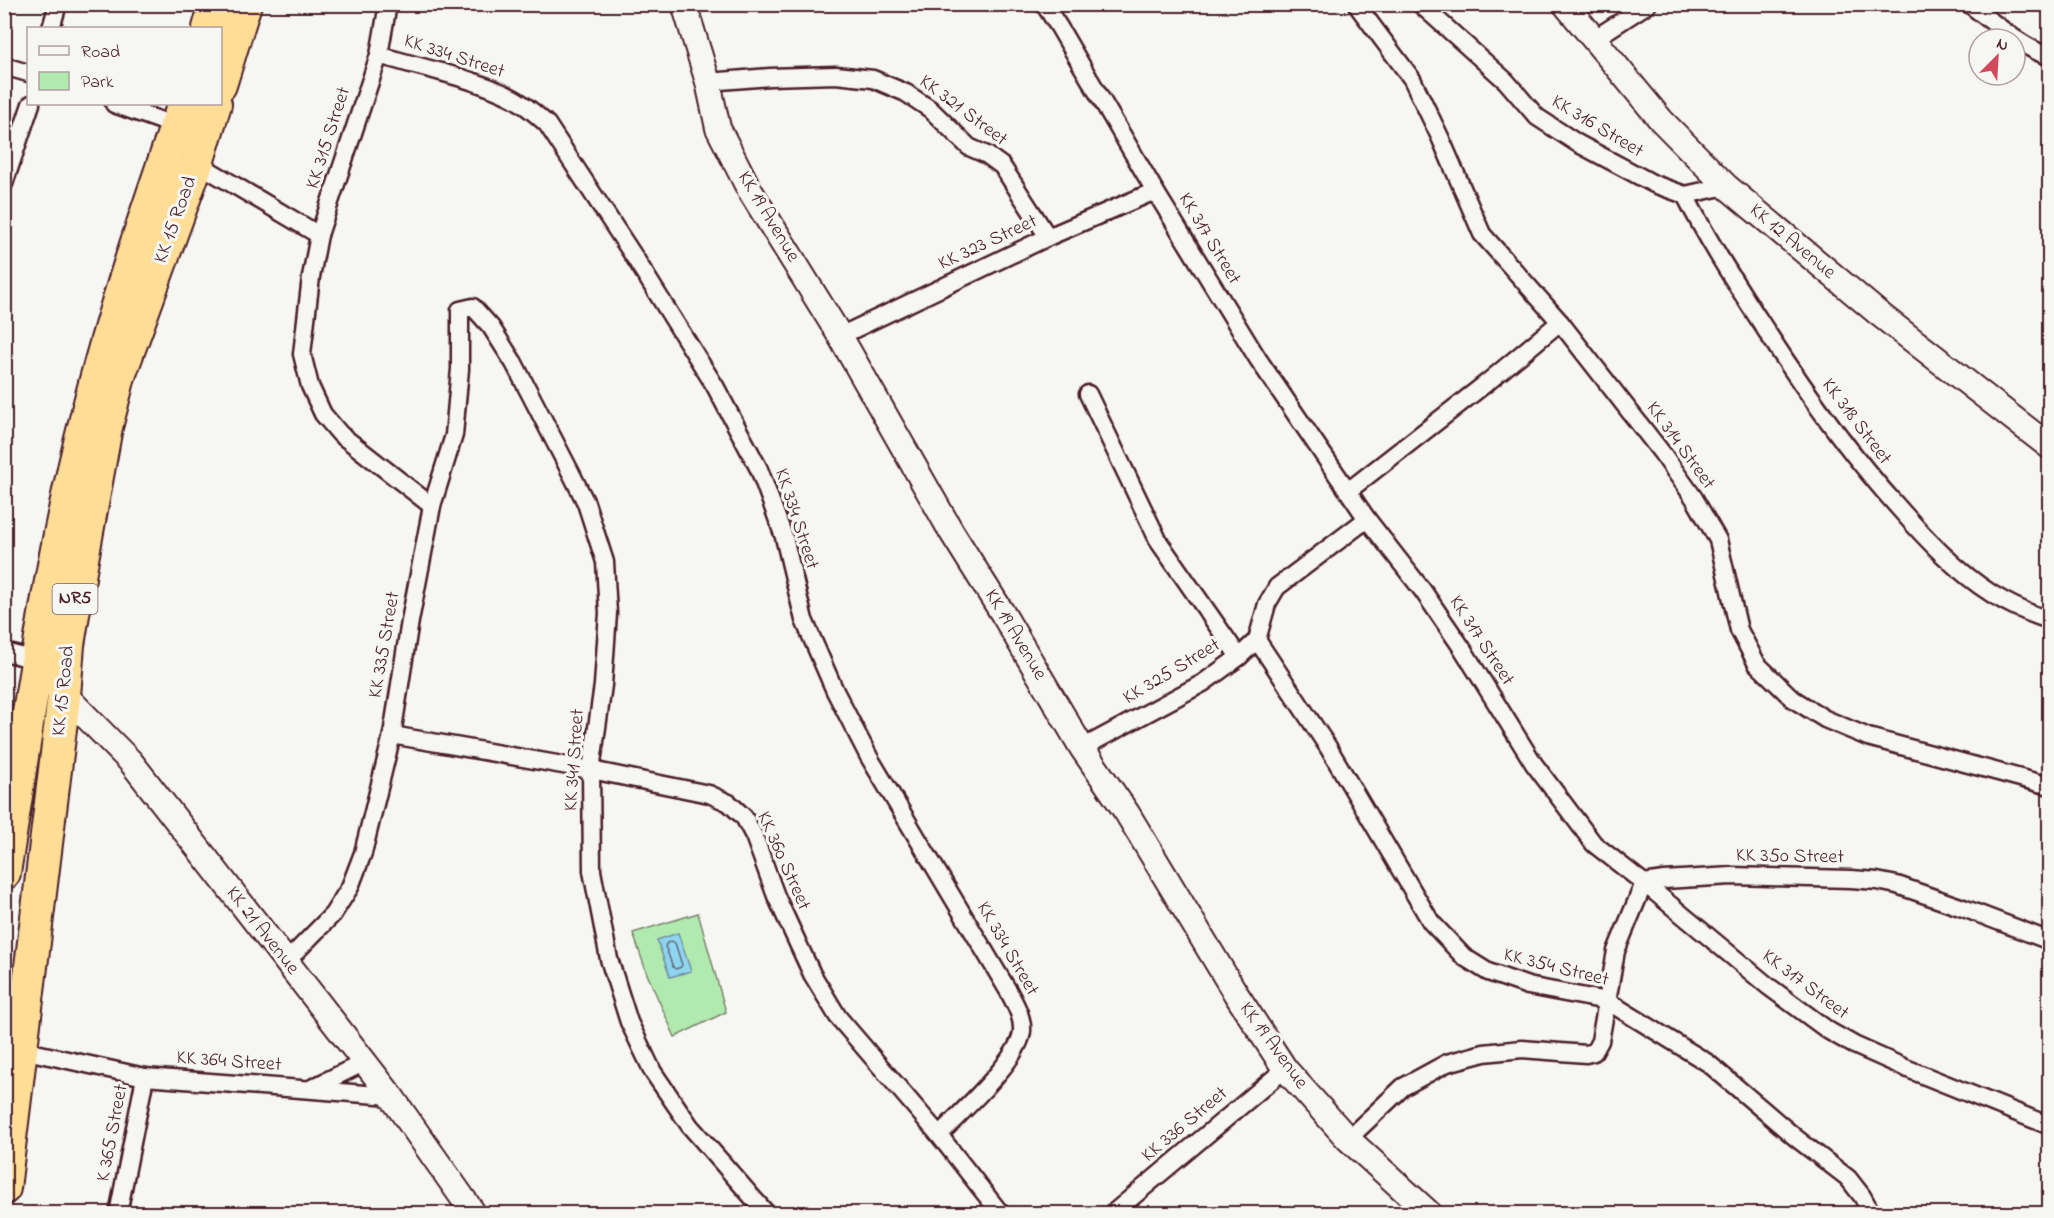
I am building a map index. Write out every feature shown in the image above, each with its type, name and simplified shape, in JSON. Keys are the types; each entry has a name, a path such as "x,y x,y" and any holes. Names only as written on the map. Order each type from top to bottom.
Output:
{"highway":[{"path":"208,27 216,4"},
{"path":"222,79 245,4"},
{"name":"KK 15 Road","path":"4,1188 64,696 68,645 106,427 116,387 197,163 215,105"},
{"name":"KK 15 Road","path":"4,873 37,660 75,471 97,377 180,115"}],"street":[{"path":"51,27 58,4"},
{"name":"KK 334 Street","path":"388,4 379,55 485,86 514,98 547,124 715,386 754,459 784,537 804,620 835,691 868,757 1009,992 1020,1016 1022,1031 1018,1045 1007,1062 939,1135"},
{"name":"KK 19 Avenue","path":"684,4 708,82 718,128 739,168 840,336 951,531 1082,748 1127,813 1236,994 1285,1069 1348,1139 1430,1214"},
{"name":"KK 317 Street","path":"1044,4 1258,359 1367,519 1442,620 1534,764 1594,844 1768,986 1829,1032 1908,1069 2049,1126"},
{"name":"KK 314 Street","path":"1356,4 1412,79 1482,234 1560,322 1694,498 1718,540 1739,630 1757,664 1793,699 1825,719 1868,736 2049,786"},
{"name":"KK 316 Street","path":"1420,4 1506,81 1537,117 1576,143 1654,184 1684,195"},
{"name":"KK 12 Avenue","path":"1565,4 1661,120 1725,186 1878,313 2049,447"},
{"path":"1594,39 1648,4"},
{"path":"1969,4 2010,34 2049,57"},
{"name":"KK 315 Street","path":"379,55 319,235 310,277 302,354 310,386 323,414 340,434 432,506"},
{"path":"4,66 27,73"},
{"name":"KK 321 Street","path":"708,82 836,75 873,79 906,93 930,109 969,147 1002,166 1048,237"},
{"path":"4,184 31,105"},
{"path":"120,105 180,115"},
{"path":"197,163 319,235"},
{"path":"1684,195 1725,186"},
{"name":"KK 323 Street","path":"840,336 1048,237 1155,191"},
{"name":"KK 318 Street","path":"1684,195 1708,241 1800,383 1866,471 1922,534 1951,562 1991,593 2028,613 2049,620"},
{"name":"KK 341 Street","path":"460,310 473,307 491,327 514,363 586,503 605,562 607,625 603,685 591,770 591,871 609,959 629,1022 653,1072 690,1126 767,1214"},
{"name":"KK 335 Street","path":"286,962 333,914 350,887 363,854 392,735 410,621 432,506 454,435 460,369 460,310"},
{"path":"1348,491 1490,381 1560,322"},
{"path":"1088,394 1159,542 1239,657"},
{"path":"1257,640 1267,604 1277,588 1367,519"},
{"name":"KK 325 Street","path":"1082,748 1203,683 1239,657 1257,640"},
{"name":"KK 354 Street","path":"1257,640 1328,747 1431,922 1464,957 1488,972 1528,986 1607,1000 1708,1063 1796,1138 1848,1178 1872,1214"},
{"path":"4,652 37,660"},
{"name":"KK 21 Avenue","path":"37,660 64,696 131,762 391,1096 474,1214"},
{"name":"KK 360 Street","path":"392,735 591,770 709,794 729,803 744,817 754,836 776,896 812,974 838,1017 939,1135 1001,1214"},
{"name":"KK 350 Street","path":"1644,883 1732,876 1877,881 1897,885 1946,902 2049,941"},
{"path":"1348,1139 1403,1087 1447,1063 1484,1053 1522,1049 1586,1054 1594,1052 1600,1041 1616,951 1644,883"},
{"name":"K 365 Street","path":"22,1050 145,1077 118,1214"},
{"path":"311,1089 365,1062"},
{"name":"KK 336 Street","path":"1112,1214 1285,1069"},
{"name":"KK 364 Street","path":"145,1077 391,1096"}],"green space":[{"path":"698,913 726,1012 675,1037 647,974 633,933"}],"water":[{"path":"678,933 691,971 670,977 657,940"}]}
